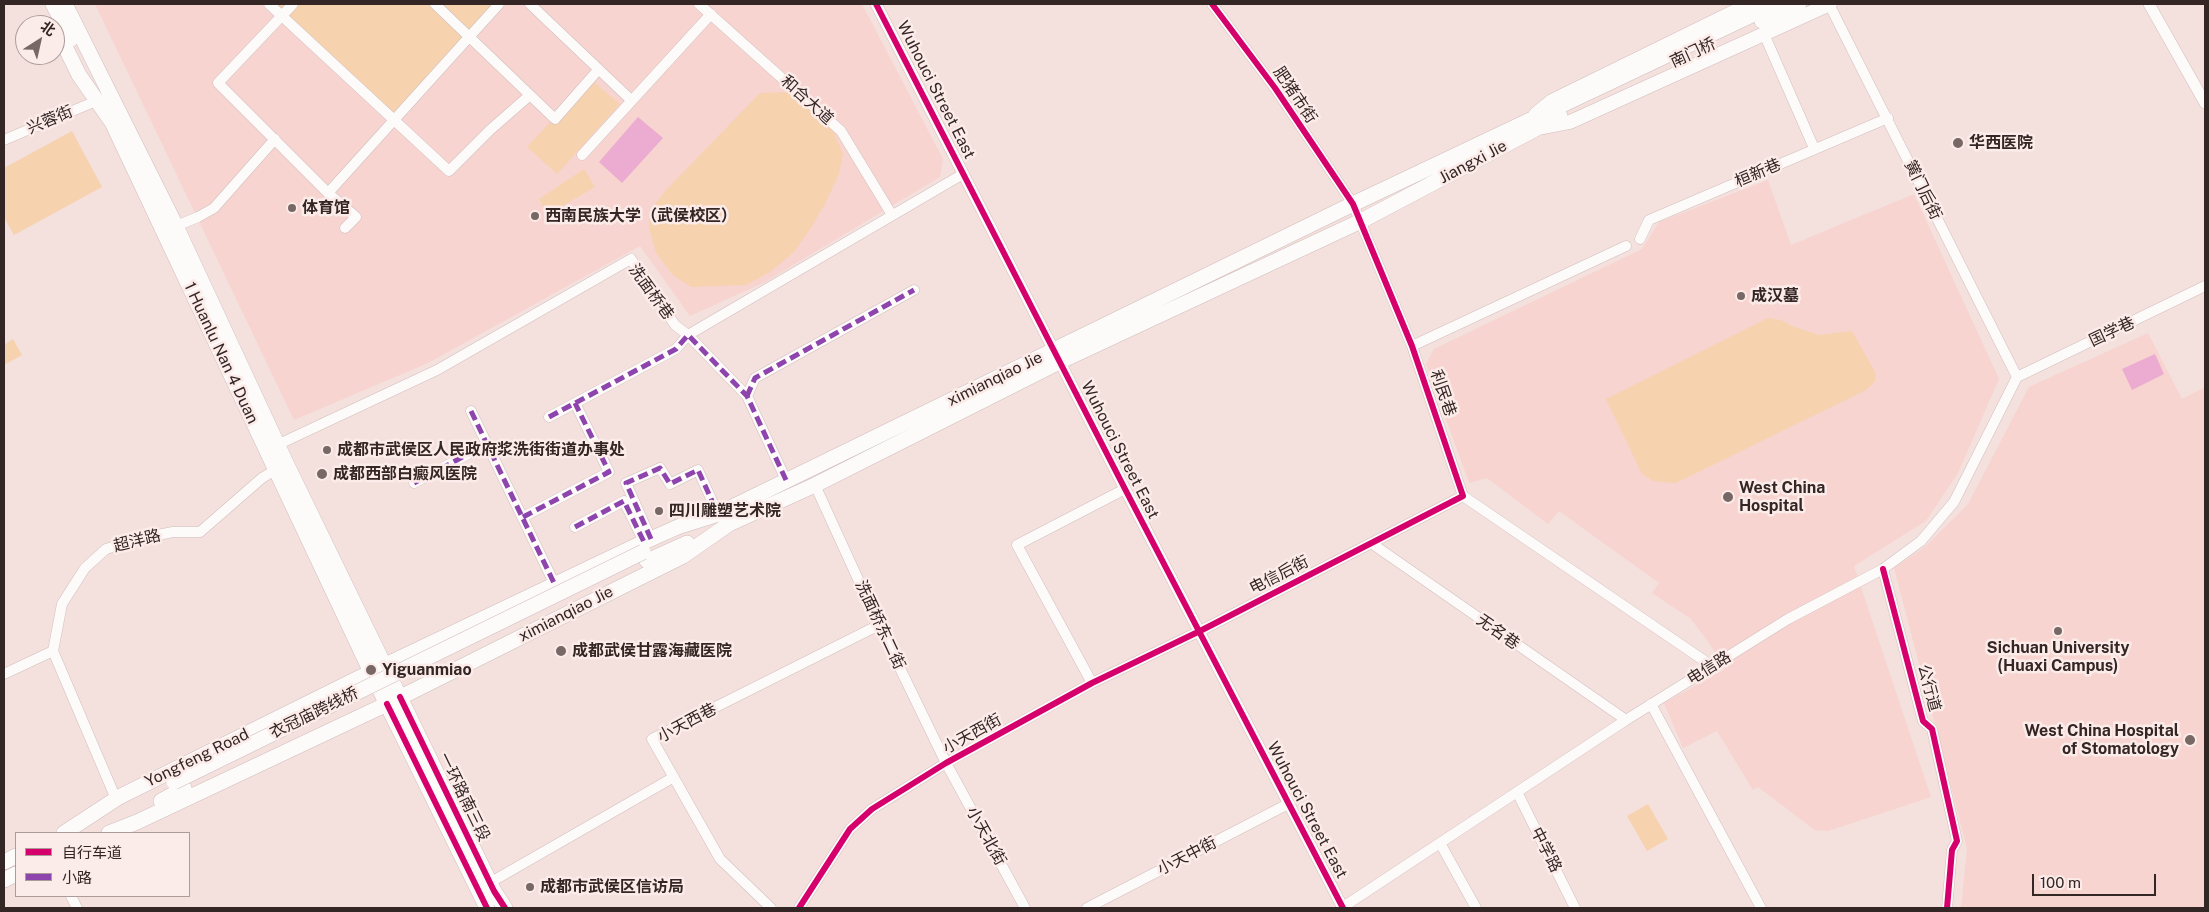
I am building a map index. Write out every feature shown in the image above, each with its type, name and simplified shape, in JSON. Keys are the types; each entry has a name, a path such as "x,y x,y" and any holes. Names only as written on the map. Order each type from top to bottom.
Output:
{"main road":[{"name":"1 Huanlu Nan 4 Duan","path":"53,4 176,226 278,445 393,701"},
{"name":"1 Huanlu Nan 4 Duan","path":"65,4 275,470 378,669"},
{"path":"76,4 113,84 115,117"},
{"path":"1532,124 1552,101 1750,4"},
{"name":"南门桥","path":"1584,100 1775,4"},
{"name":"南门桥","path":"1584,100 1799,4"},
{"path":"1532,124 1570,122 1829,4"},
{"path":"65,46 96,101 115,117"},
{"name":"Jiangxi Jie","path":"1353,204 1584,100"},
{"name":"Jiangxi Jie","path":"1361,220 1532,124"},
{"name":"ximianqiao Jie","path":"378,669 555,585 815,485 1057,356 1353,204"},
{"name":"ximianqiao Jie","path":"393,701 683,556 723,519 786,480 1361,220"},
{"name":"衣冠庙跨线桥","path":"179,785 646,549"},
{"name":"Yongfeng Road","path":"66,832 116,800 378,669"},
{"path":"393,701 487,908"},
{"name":"Yongfeng Road","path":"111,832 137,822 393,701"},
{"name":"一环路南三段","path":"393,701 504,908"},
{"name":"Yongfeng Road","path":"66,832 179,785"},
{"name":"Yongfeng Road","path":"102,832 179,785"}],"street":[{"path":"269,4 449,171 490,130 530,95"},
{"path":"294,4 218,83 328,193 356,217 345,228"},
{"path":"435,4 554,119 598,70"},
{"path":"328,193 392,120 499,4"},
{"path":"530,4 631,100"},
{"name":"和合大道","path":"699,4 841,131 892,215"},
{"name":"Wuhouci Street East","path":"876,4 1125,489 1343,907"},
{"name":"肥猪市街","path":"1212,4 1275,88 1353,204"},
{"name":"黉门后街","path":"1829,4 2017,377"},
{"path":"2149,4 2205,103"},
{"path":"582,155 711,14"},
{"path":"1764,34 1814,148"},
{"name":"兴蓉街","path":"4,140 96,101"},
{"name":"桓新巷","path":"1640,240 1649,220 1888,118"},
{"path":"176,226 214,208 275,139"},
{"path":"549,417 676,349 688,335 963,174"},
{"name":"利民巷","path":"1353,204 1412,346 1463,496"},
{"path":"1412,346 1626,246"},
{"name":"洗面桥巷","path":"278,445 437,370 631,260 675,325 688,335"},
{"name":"国学巷","path":"2017,377 2205,286"},
{"path":"747,396 755,378 914,290"},
{"path":"688,335 747,396 786,480"},
{"name":"电信路","path":"1343,907 1651,704 1788,619 1883,569 1921,541 1954,502 2017,377"},
{"path":"522,518 609,472 575,403"},
{"path":"471,411 555,585"},
{"path":"414,483 487,444"},
{"path":"646,549 626,482 660,468 670,484 698,470 723,519"},
{"name":"超洋路","path":"53,651 62,604 85,568 106,549 142,538 173,532 200,532 262,478 275,470"},
{"name":"洗面桥东二街","path":"815,485 879,625 946,764"},
{"path":"1092,683 1017,545 1125,489"},
{"path":"1371,543 1463,496 1712,666"},
{"path":"574,527 624,501 646,549"},
{"name":"电信后街","path":"1200,632 1371,543"},
{"name":"无名巷","path":"1371,543 1626,720"},
{"name":"公行道","path":"1883,569 1923,721 1932,729 1957,841 1952,908"},
{"name":"小天西巷","path":"771,908 720,859 652,739 879,625"},
{"name":"小天西街","path":"799,908 850,829 860,818 946,764 1092,683 1200,632"},
{"path":"4,674 53,651 116,800"},
{"path":"1651,704 1762,908"},
{"name":"小天北街","path":"946,764 1026,908"},
{"path":"491,882 674,777"},
{"name":"中学路","path":"1517,792 1576,908"},
{"name":"小天中街","path":"1087,908 1288,804"},
{"name":"公行道","path":"1946,908 1952,850 1957,841"},
{"path":"1440,843 1476,908"}],"shaded area":[{"name":"西南民族大学（武侯校区）","path":"95,4 862,4 943,159 940,177 765,282 690,316 640,246 428,363 294,420"},
{"path":"269,4 499,4 392,120"},
{"path":"590,79 620,104 557,174 527,147"},
{"path":"789,92 833,130 843,154 839,174 825,204 794,252 770,272 746,285 691,287 673,275 656,253 649,228 649,212 666,190 760,93"},
{"path":"638,117 663,138 622,183 599,162"},
{"path":"72,131 102,187 14,235 4,217 4,168"},
{"path":"584,169 595,187 547,215 539,199"},
{"name":"West China Hospital","path":"1768,180 1791,245 1914,194 1999,379 1958,473 1926,521 1854,566 1931,797 1828,831 1815,830 1758,787 1753,790 1717,731 1683,748 1664,703 1725,669 1712,647 1691,619 1652,593 1659,583 1559,511 1548,524 1487,478 1469,483 1426,364 1434,349 1642,249 1659,222"},
{"path":"1768,318 1781,320 1792,326 1819,335 1852,331 1876,374 1875,381 1866,390 1676,483 1653,481 1642,474 1606,399"},
{"name":"Sichuan University (Huaxi Campus)","path":"2148,333 2182,399 2205,387 2205,908 1961,908 1967,848 1894,568 1926,546 1968,504 2029,387"},
{"path":"13,339 22,355 4,365 4,345"},
{"path":"2155,354 2164,374 2132,390 2122,369"},
{"path":"1648,804 1668,839 1647,851 1627,816"}],"marked path":[{"path":"747,396 755,378 914,290"},
{"path":"549,417 676,349 688,335 747,396 786,480"},
{"path":"523,517 609,472 575,403"},
{"path":"471,411 555,585"},
{"path":"414,483 487,444"},
{"path":"651,539 626,483 660,468 670,484 698,470 718,514"},
{"path":"575,527 624,501 644,542"}],"cycle path":[{"path":"876,4 1343,908"},
{"path":"799,908 850,829 872,809 946,763 1092,683 1200,631 1463,496 1412,346 1353,204 1275,88 1212,4"},
{"path":"1883,569 1923,721 1932,729 1957,841 1952,850 1947,908"},
{"path":"400,697 494,891 505,908"},
{"path":"387,704 487,908"}],"place":[{"name":"华西医院","path":"1958,143"},
{"name":"体育馆","path":"292,208"},
{"name":"西南民族大学（武侯校区）","path":"535,216"},
{"name":"成汉墓","path":"1741,296"},
{"name":"成都市武侯区人民政府浆洗街街道办事处","path":"327,450"},
{"name":"成都西部白癜风医院","path":"322,474"},
{"name":"West China Hospital","path":"1728,497"},
{"name":"四川雕塑艺术院","path":"659,511"},
{"name":"Sichuan University (Huaxi Campus)","path":"2058,631"},
{"name":"成都武侯甘露海藏医院","path":"561,651"},
{"name":"Yiguanmiao","path":"371,670"},
{"name":"West China Hospital of Stomatology","path":"2190,740"},
{"name":"成都市武侯区信访局","path":"530,887"}]}
